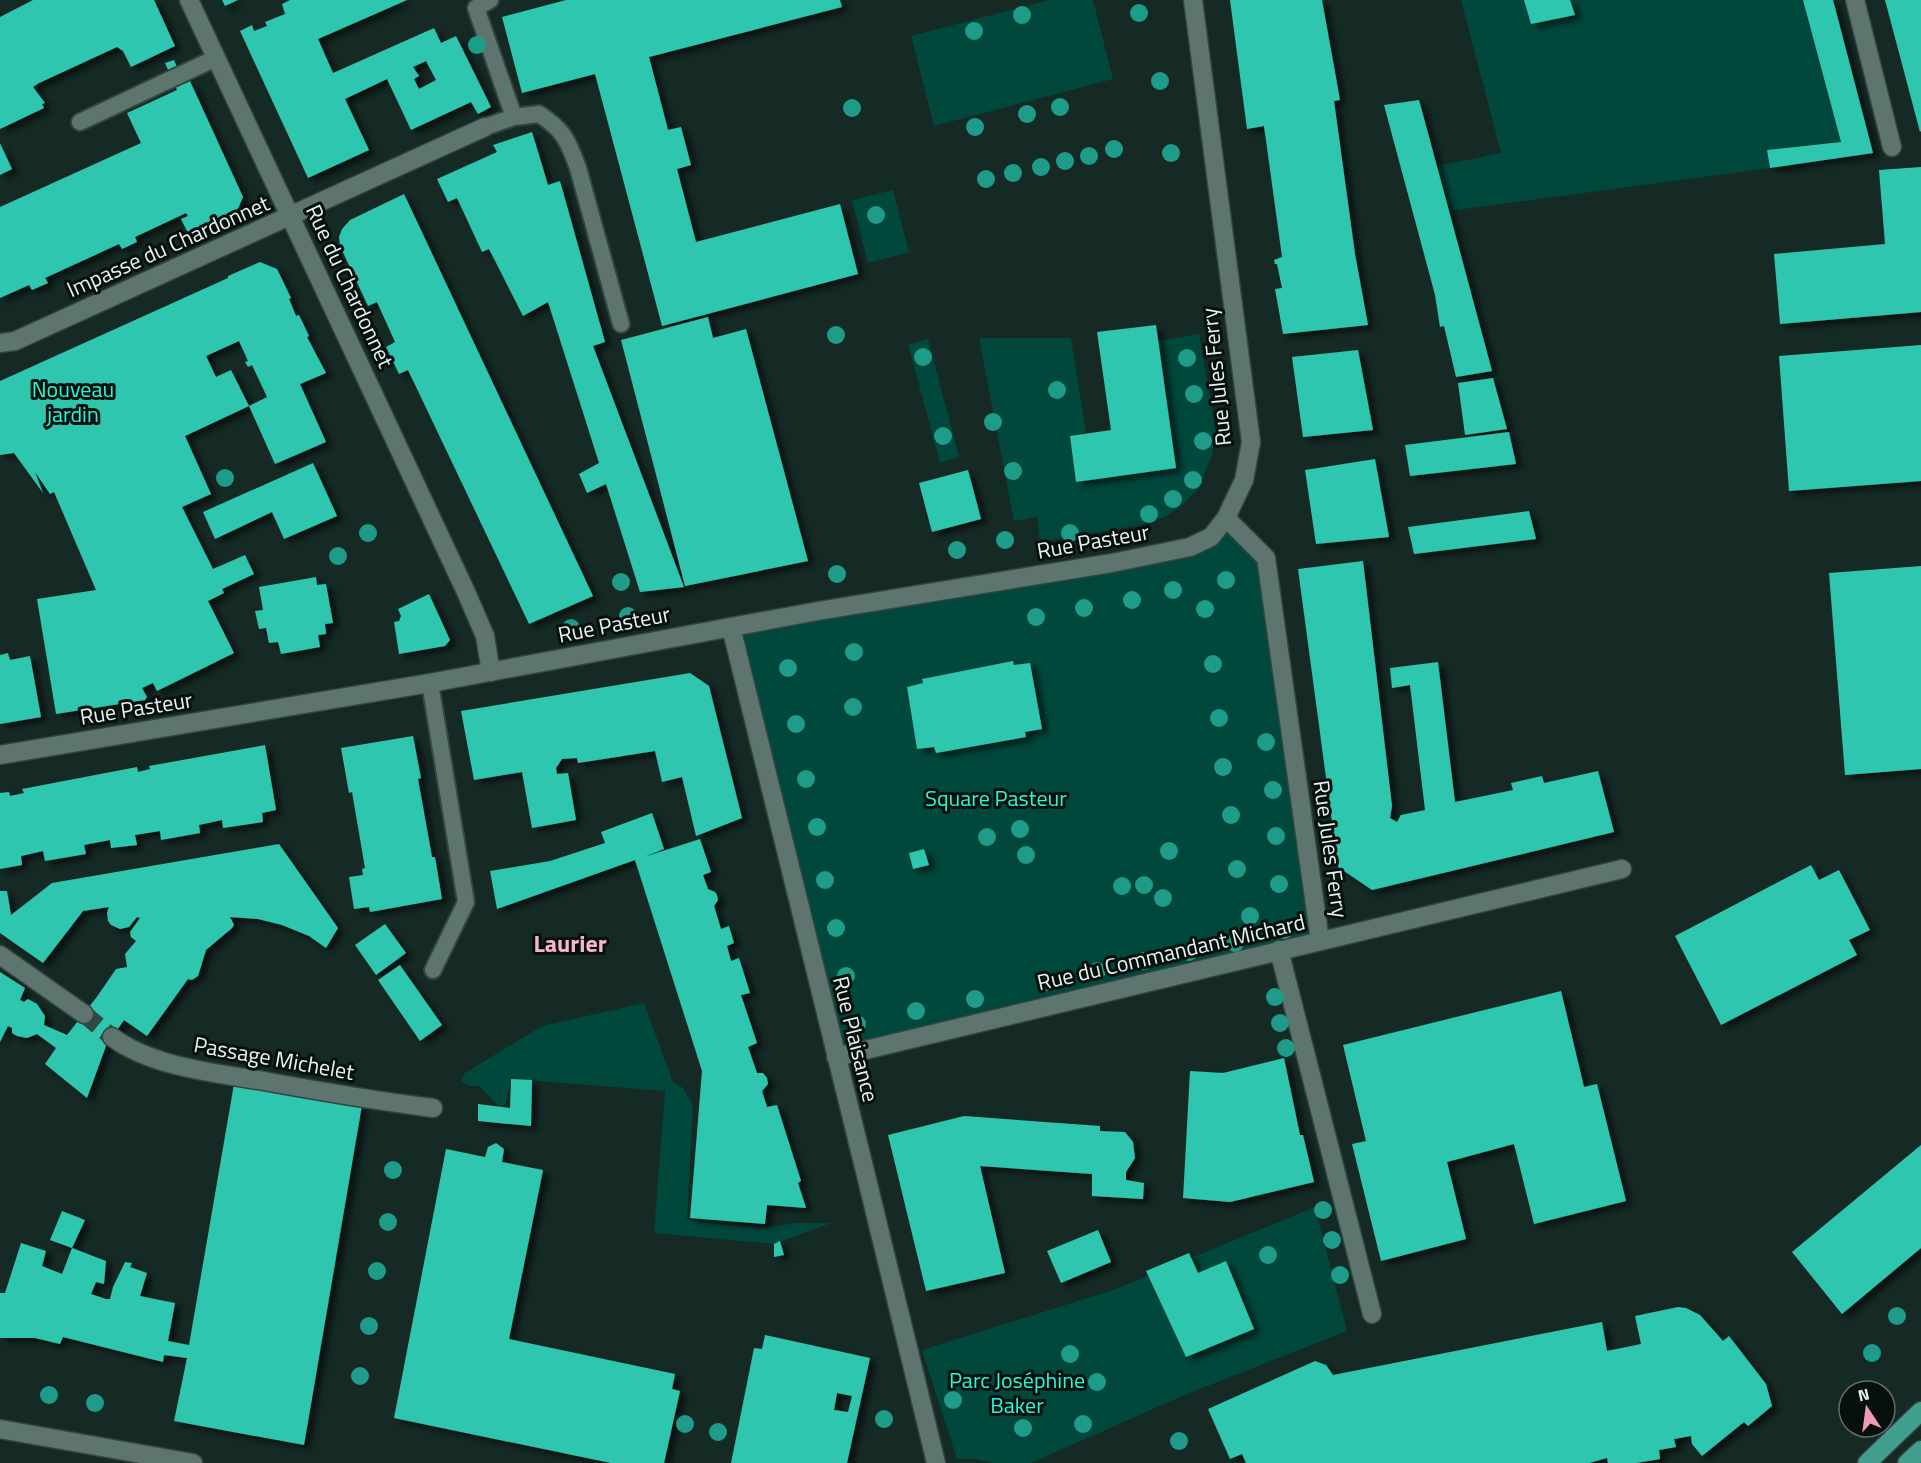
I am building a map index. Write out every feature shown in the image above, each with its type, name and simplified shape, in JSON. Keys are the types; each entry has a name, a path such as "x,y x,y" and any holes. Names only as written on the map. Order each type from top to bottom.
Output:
{"main road":[{"path":"1867,1463 1921,1411"},
{"path":"1906,1463 1921,1450"}],"street":[{"name":"Rue du Chardonnet","path":"189,0 466,592 485,636 491,672"},
{"name":"Rue Jules Ferry","path":"1193,0 1251,442 1244,480 1226,518 1266,558 1320,941"},
{"path":"1855,0 1892,147"},
{"name":"Impasse du Chardonnet","path":"0,343 15,341 485,127"},
{"name":"Rue Pasteur","path":"0,755 430,683 731,627 1190,547 1210,537 1226,518"},
{"name":"Rue Plaisance","path":"731,627 936,1463"},
{"name":"Rue du Commandant Michard","path":"836,1057 1622,869"},
{"path":"1279,950 1372,1314"},
{"path":"0,955 84,1014"},
{"name":"Passage Michelet","path":"112,1037 129,1049 191,1069 433,1108"},
{"path":"0,1429 193,1463"}],"lane":[{"path":"490,0 476,8 514,117"},
{"path":"80,122 216,58"},
{"path":"485,127 514,117 539,114 556,125 570,146 578,168 621,324"},
{"path":"430,683 466,902 433,970"}],"green space":[{"path":"1049,0 1093,0 1113,79 934,126 911,36"},
{"path":"1461,0 1803,0 1841,142 1767,150 1770,168 1449,211 1437,166 1501,153"},
{"path":"893,190 909,252 868,263 852,200"},
{"path":"1199,334 1216,433 1212,455 1198,489 1181,506 1165,517 1140,525 1040,542 1037,517 1014,521 979,338 1071,338 1086,433 1070,436 1077,482 1176,468 1158,341"},
{"path":"928,339 959,457 940,463 908,344"},
{"name":"Square Pasteur","path":"1226,518 1266,558 1320,941 836,1057 731,627 1190,547"},
{"path":"644,1003 673,1082 683,1088 693,1105 687,1220 761,1229 796,1223 831,1223 774,1244 654,1233 665,1091 511,1079 504,1112 479,1086 469,1086 461,1081 465,1073 542,1026"},
{"name":"Parc Joséphine Baker","path":"1315,1207 1347,1331 1187,1394 1031,1463 994,1463 974,1459 957,1459 922,1350 1116,1289"}],"building":[{"path":"33,0 154,0 175,46 131,67 123,51 117,47 39,83 33,87 45,103 42,104 44,108 0,129 0,17"},
{"path":"222,0 238,0 225,6"},
{"path":"290,0 407,0 318,39 333,73 434,28 441,43 456,36 491,107 478,114 471,102 411,130 387,79 345,99 369,150 308,178 240,31 252,25 254,31 267,26 265,22 285,14 282,4","holes":["426,61 436,80 419,89 414,79 419,76 413,67"]},
{"path":"566,0 840,0 842,7 649,57 668,130 681,127 691,165 677,169 696,242 840,204 858,274 662,326 595,74 522,93 502,17"},
{"path":"1230,0 1322,0 1340,100 1334,101 1355,254 1368,325 1283,334 1275,289 1282,288 1274,260 1282,257 1264,126 1247,129"},
{"path":"1524,0 1570,0 1575,15 1531,24"},
{"path":"1803,0 1833,0 1873,153 1770,168 1767,150 1841,142"},
{"path":"1885,0 1921,0 1920,132"},
{"path":"174,60 184,84 190,81 243,197 237,211 188,233 181,219 188,216 186,213 135,237 137,242 122,249 119,244 45,278 48,283 32,290 29,285 0,298 0,207 141,143 127,113 177,90 165,63"},
{"path":"1419,100 1492,371 1456,377 1444,326 1440,327 1435,295 1384,105"},
{"path":"532,132 548,185 560,181 605,342 593,346 684,587 640,592 606,484 587,493 579,474 599,463 548,302 523,316 489,249 482,252 457,198 448,202 437,179 497,152 493,145"},
{"path":"0,143 12,169 0,175"},
{"path":"1921,167 1921,312 1780,324 1774,254 1885,244 1879,170"},
{"path":"404,194 593,596 529,624 408,370 399,374 386,347 395,342 377,302 368,306 340,246 339,237 342,229 350,220"},
{"path":"260,262 277,269 291,298 289,299 296,316 299,315 309,336 307,337 326,373 300,384 326,442 275,464 249,406 185,436 211,494 182,507 213,569 245,555 254,574 222,589 224,593 208,601 234,653 157,691 153,683 142,688 147,697 145,700 56,714 37,599 96,590 54,492 50,494 35,472 43,493 14,453 0,455 0,381","holes":["239,341 248,361 245,362 248,367 252,365 267,397 249,406 231,370 216,377 206,356"]},
{"path":"708,317 713,338 746,329 808,561 685,586 621,340"},
{"path":"1156,325 1176,468 1076,482 1070,436 1111,430 1097,332"},
{"path":"1921,345 1921,481 1789,491 1779,356"},
{"path":"1358,350 1373,430 1303,437 1292,357"},
{"path":"1493,378 1507,429 1465,435 1458,383"},
{"path":"1509,432 1516,464 1410,476 1405,445"},
{"path":"1375,459 1389,537 1316,544 1305,470"},
{"path":"313,463 337,516 284,539 272,512 215,539 203,512"},
{"path":"968,470 981,519 932,532 919,483"},
{"path":"1529,511 1536,539 1414,554 1408,527"},
{"path":"1363,561 1392,806 1390,818 1397,822 1401,815 1425,810 1410,685 1392,688 1390,668 1438,662 1455,802 1513,790 1511,783 1542,776 1544,783 1598,771 1614,832 1372,890 1338,867 1298,569"},
{"path":"1921,566 1921,769 1845,775 1829,573"},
{"path":"316,577 317,585 326,584 333,623 325,624 326,634 318,635 320,647 281,654 278,642 269,643 266,628 259,629 255,611 263,610 259,587"},
{"path":"429,594 450,640 445,646 399,654 394,622 399,621 401,616 398,609"},
{"path":"8,653 10,660 30,656 41,717 0,724 0,655"},
{"path":"1013,661 1014,665 1030,663 1042,729 1025,732 1026,737 936,753 934,747 917,749 907,687 923,683 922,679"},
{"path":"690,673 709,686 742,818 696,836 682,777 662,782 655,751 578,763 577,758 562,759 556,768 557,774 568,773 576,820 532,828 522,772 474,780 461,711"},
{"path":"413,736 421,778 418,779 442,899 370,912 369,907 354,909 349,877 363,875 362,869 365,868 352,792 349,793 341,748"},
{"path":"265,745 276,810 262,813 263,822 223,828 222,820 199,825 200,833 161,840 160,831 135,835 137,845 111,848 110,840 84,845 86,854 45,861 43,851 21,856 22,865 0,869 0,793 9,792 10,796 24,793 22,789 137,767 138,772 150,769 149,766"},
{"path":"652,813 664,849 644,857 700,839 711,872 703,875 708,889 717,895 718,900 714,906 721,929 729,926 734,943 727,946 731,961 739,958 750,993 741,995 757,1043 748,1047 757,1073 763,1073 767,1078 768,1084 762,1091 767,1107 777,1105 801,1181 798,1183 806,1208 767,1205 765,1224 690,1218 702,1071 635,860 497,909 490,871 550,861 605,843 601,832"},
{"path":"279,844 338,928 326,948 309,936 282,925 258,919 230,917 234,925 232,928 206,950 198,976 192,980 188,979 147,1036 124,1020 106,1046 87,1098 45,1064 56,1048 37,1034 27,1038 17,1036 8,1026 0,1042 0,972 25,988 20,1000 24,1002 28,999 37,1004 45,1016 44,1025 67,1035 116,969 127,967 125,954 136,941 131,937 130,932 140,918 137,917 129,927 120,929 108,921 109,907 83,911 43,963 0,933 0,891 7,891 11,915 52,883"},
{"path":"924,849 929,865 913,869 909,853"},
{"path":"1811,865 1819,880 1839,870 1870,930 1849,940 1857,955 1721,1025 1675,936"},
{"path":"385,924 406,953 376,975 355,945"},
{"path":"400,965 442,1025 420,1041 378,980"},
{"path":"1561,991 1584,1087 1597,1084 1626,1201 1534,1224 1514,1144 1447,1162 1466,1239 1381,1261 1352,1144 1366,1141 1343,1045"},
{"path":"1284,1058 1300,1135 1303,1135 1314,1182 1230,1202 1183,1198 1190,1071 1223,1073"},
{"path":"511,1079 532,1080 531,1126 478,1121 478,1104 510,1108"},
{"path":"234,1084 362,1105 304,1445 174,1421 187,1358 164,1355 163,1362 63,1337 60,1344 35,1338 0,1338 0,1293 5,1293 21,1243 46,1251 42,1266 62,1274 72,1248 106,1261 104,1284 96,1282 91,1294 106,1299 110,1299 125,1262 132,1263 130,1267 147,1273 140,1296 175,1303 168,1341 189,1345"},
{"path":"964,1116 1100,1126 1100,1131 1125,1132 1133,1142 1135,1158 1126,1172 1126,1180 1144,1183 1143,1199 1092,1196 1092,1174 980,1166 1005,1273 926,1291 888,1135"},
{"path":"496,1143 504,1149 502,1162 543,1170 509,1339 675,1374 672,1389 680,1391 664,1463 611,1463 394,1418 446,1149 485,1157 488,1147"},
{"path":"1921,1145 1921,1248 1842,1314 1792,1252"},
{"path":"62,1211 85,1220 72,1248 50,1240"},
{"path":"1098,1230 1111,1262 1061,1283 1047,1251"},
{"path":"780,1241 784,1255 774,1257 774,1244"},
{"path":"1189,1253 1198,1273 1226,1261 1254,1329 1186,1357 1146,1271"},
{"path":"1678,1307 1700,1315 1723,1341 1729,1336 1766,1384 1772,1406 1748,1426 1744,1422 1702,1456 1692,1444 1691,1436 1674,1439 1676,1447 1659,1450 1660,1459 1636,1463 1608,1463 1607,1458 1589,1463 1246,1463 1242,1454 1230,1459 1208,1409 1315,1361 1326,1365 1333,1375 1602,1322 1607,1351 1641,1344 1635,1316"},
{"path":"765,1335 870,1358 847,1463 731,1463 754,1348 762,1349","holes":["837,1393 852,1396 848,1412 834,1410"]}],"tunnel":[{"path":"84,1014 112,1037"}],"district":[{"name":"Laurier","path":"570,943"}],"park label":[{"name":"Nouveau jardin","path":"73,402"}]}
